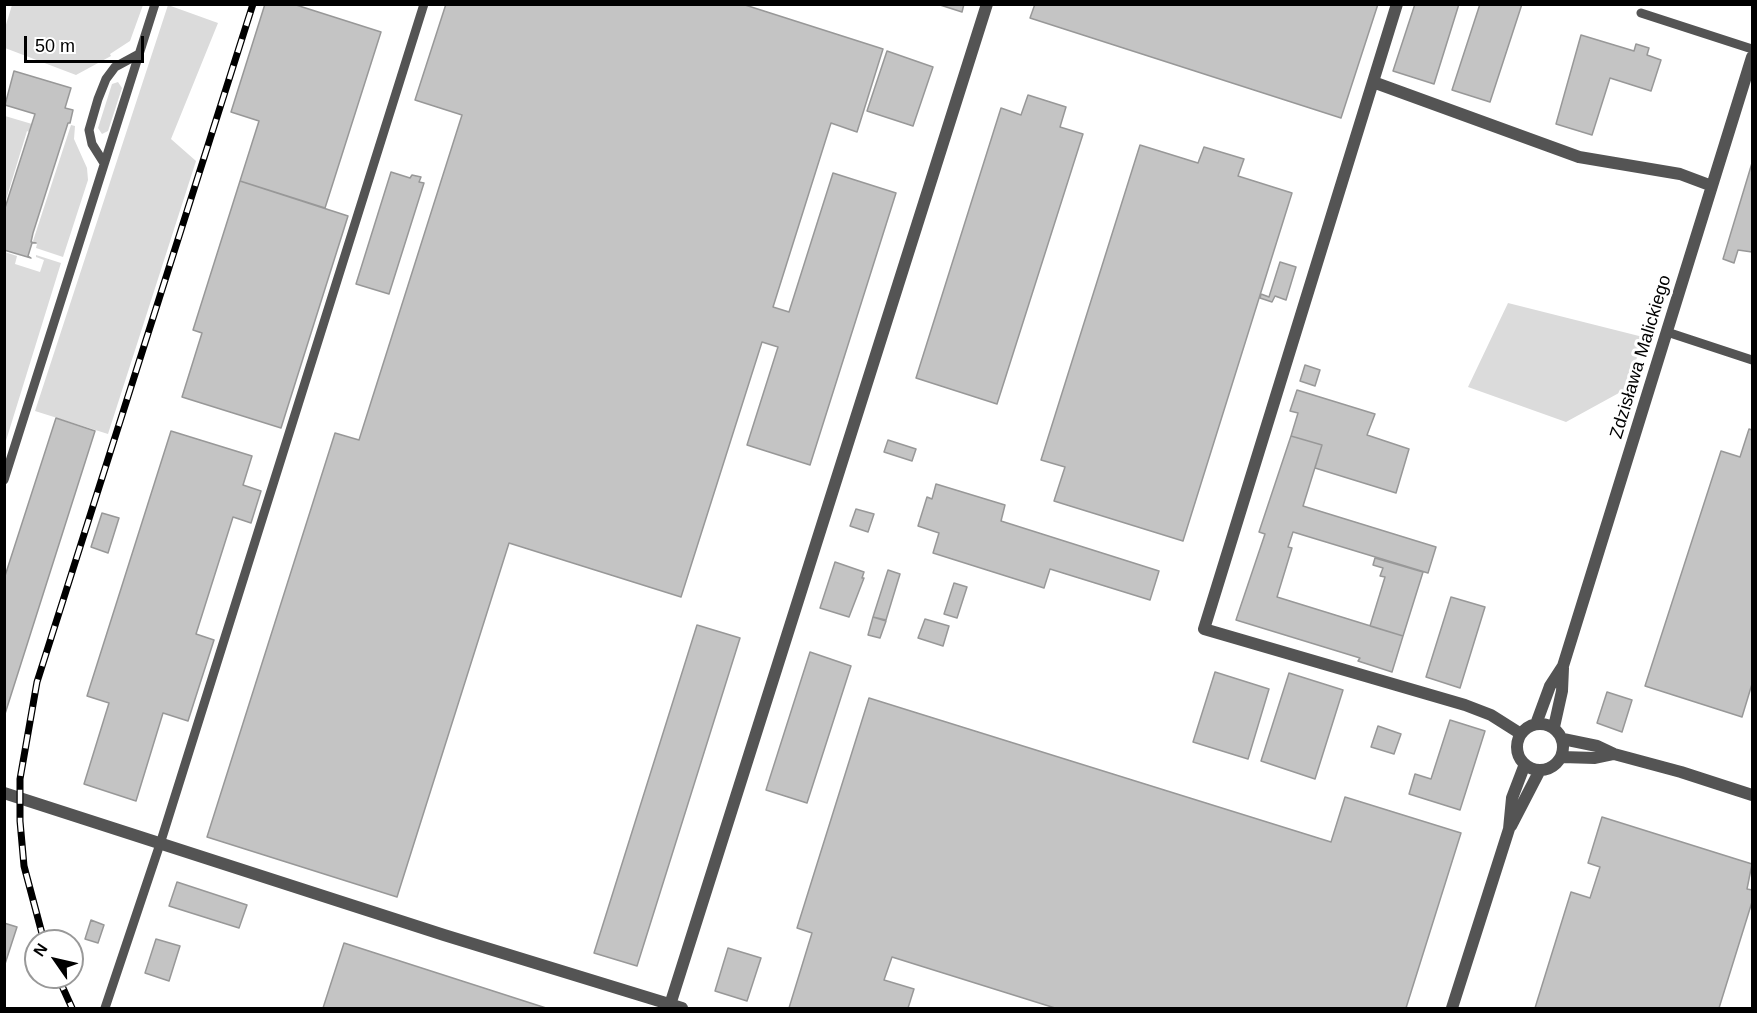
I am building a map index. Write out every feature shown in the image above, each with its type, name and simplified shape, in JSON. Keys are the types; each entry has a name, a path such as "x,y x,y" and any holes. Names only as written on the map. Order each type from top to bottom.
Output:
{"street":[{"path":"4,794 674,1007 987,4"},
{"path":"1397,4 1204,629 1465,705 1491,715 1521,734"},
{"name":"Zdzisława Malickiego","path":"1554,728 1562,691 1563,666 1752,57"},
{"path":"1373,82 1579,157 1680,174 1712,186"},
{"name":"Zdzisława Malickiego","path":"1536,724 1550,686 1563,666"},
{"path":"1563,739 1562,757 1553,766 1540,770 1525,765 1518,753 1521,734 1536,724 1554,728 1563,739 1598,746 1614,754 1682,772 1752,795"},
{"path":"1562,757 1595,758 1614,754"},
{"path":"1509,829 1512,798 1525,765"},
{"path":"1452,1008 1509,829 1540,770"}],"lane":[{"path":"4,480 154,4"},
{"path":"105,1008 160,844 424,4"},
{"path":"1641,13 1752,49"},
{"path":"104,163 92,144 89,130 98,99 106,79 115,68 139,54"},
{"path":"1666,332 1752,360"}],"shaded area":[{"path":"12,4 143,5 130,41 110,54 111,56 76,75 5,48 5,28"},
{"path":"168,5 218,23 171,139 196,161 108,434 35,411"},
{"path":"118,82 122,88 108,131 102,134 98,128 112,84"},
{"path":"5,116 32,124 29,132 27,131 5,203"},
{"path":"71,125 75,126 74,139 87,168 88,180 63,257 36,248 37,244 33,241"},
{"path":"5,252 17,256 15,264 40,272 44,260 36,255 61,263 5,444"},
{"path":"1508,303 1643,337 1628,388 1566,422 1468,387"}],"building":[{"path":"265,4 293,4 381,32 325,208 240,181 259,121 231,112"},
{"path":"446,4 742,4 883,49 857,132 831,123 773,307 789,312 833,173 896,193 810,465 747,445 778,347 762,342 681,597 509,543 397,897 207,837 335,433 359,440 462,115 415,100"},
{"path":"937,4 964,4 962,12"},
{"path":"1035,4 1378,4 1341,118 1030,18"},
{"path":"1415,4 1459,4 1434,84 1393,71"},
{"path":"1480,4 1522,4 1490,102 1452,90"},
{"path":"1581,35 1634,51 1636,44 1649,48 1647,55 1661,60 1651,91 1610,78 1592,135 1556,124"},
{"path":"887,51 933,67 913,126 867,111"},
{"path":"14,71 71,88 65,108 73,110 33,233 31,242 36,243 32,243 28,256 31,258 4,250 4,211 35,114 5,105"},
{"path":"1028,95 1066,107 1060,127 1083,134 997,404 916,378 1001,108 1021,115"},
{"path":"1140,145 1198,163 1204,147 1244,159 1238,176 1292,193 1183,541 1054,501 1065,467 1041,460"},
{"path":"1752,163 1752,252 1738,250 1734,263 1723,259"},
{"path":"391,172 410,178 412,175 421,177 419,182 424,183 389,294 356,284"},
{"path":"240,181 348,216 281,428 182,397 202,333 193,330"},
{"path":"1280,262 1296,267 1286,300 1275,296 1272,302 1260,298 1261,294 1269,297"},
{"path":"1305,365 1320,370 1315,386 1300,381"},
{"path":"1297,390 1375,414 1367,435 1409,449 1396,493 1315,468 1322,445 1291,436 1298,413 1290,411"},
{"path":"56,418 95,431 4,717 4,579"},
{"path":"1749,429 1752,430 1752,684 1742,717 1645,686 1721,451 1740,457"},
{"path":"171,431 252,456 243,485 261,491 251,523 233,517 196,634 214,640 188,721 163,713 136,801 84,784 109,703 87,696"},
{"path":"1291,436 1322,445 1303,506 1436,547 1428,573 1293,532 1288,547 1292,548 1277,597 1403,636 1392,672 1358,661 1360,658 1236,620 1265,534 1259,532"},
{"path":"888,440 916,449 912,461 884,452"},
{"path":"936,484 1005,505 1001,521 1159,571 1150,600 1050,569 1044,588 933,553 939,533 918,526 927,497 932,499"},
{"path":"856,509 874,514 868,532 850,526"},
{"path":"102,513 119,518 108,553 91,547"},
{"path":"1375,558 1423,572 1403,636 1370,626 1385,577 1380,576 1383,568 1373,565"},
{"path":"835,562 864,572 862,578 864,578 849,617 820,608"},
{"path":"888,570 900,574 886,620 873,617"},
{"path":"954,583 967,587 957,618 944,614"},
{"path":"1451,597 1485,607 1460,688 1426,677"},
{"path":"873,617 886,621 880,638 868,635"},
{"path":"925,619 949,626 943,646 918,638"},
{"path":"697,625 740,638 637,966 594,953"},
{"path":"810,652 851,666 807,803 766,790"},
{"path":"1215,672 1269,689 1248,759 1193,742"},
{"path":"1289,673 1343,690 1315,779 1261,761"},
{"path":"1607,692 1632,700 1622,732 1597,723"},
{"path":"869,698 1331,842 1345,797 1461,833 1406,1008 1055,1008 892,957 884,980 914,989 908,1008 789,1008 812,933 797,928"},
{"path":"1450,720 1485,731 1460,810 1409,794 1415,774 1431,779"},
{"path":"1378,726 1401,734 1394,754 1371,747"},
{"path":"1602,817 1752,864 1747,889 1752,890 1752,902 1719,1008 1535,1008 1571,892 1590,898 1600,867 1588,863"},
{"path":"177,882 247,905 239,928 169,906"},
{"path":"91,920 104,925 98,943 85,939"},
{"path":"4,923 17,927 4,967"},
{"path":"156,939 180,946 169,981 145,973"},
{"path":"344,943 546,1008 323,1008"},
{"path":"728,948 761,958 747,1001 715,991"}],"railway":[{"path":"41,929 24,866 20,821 20,779 37,682 253,4"},
{"path":"63,989 72,1008"}]}
